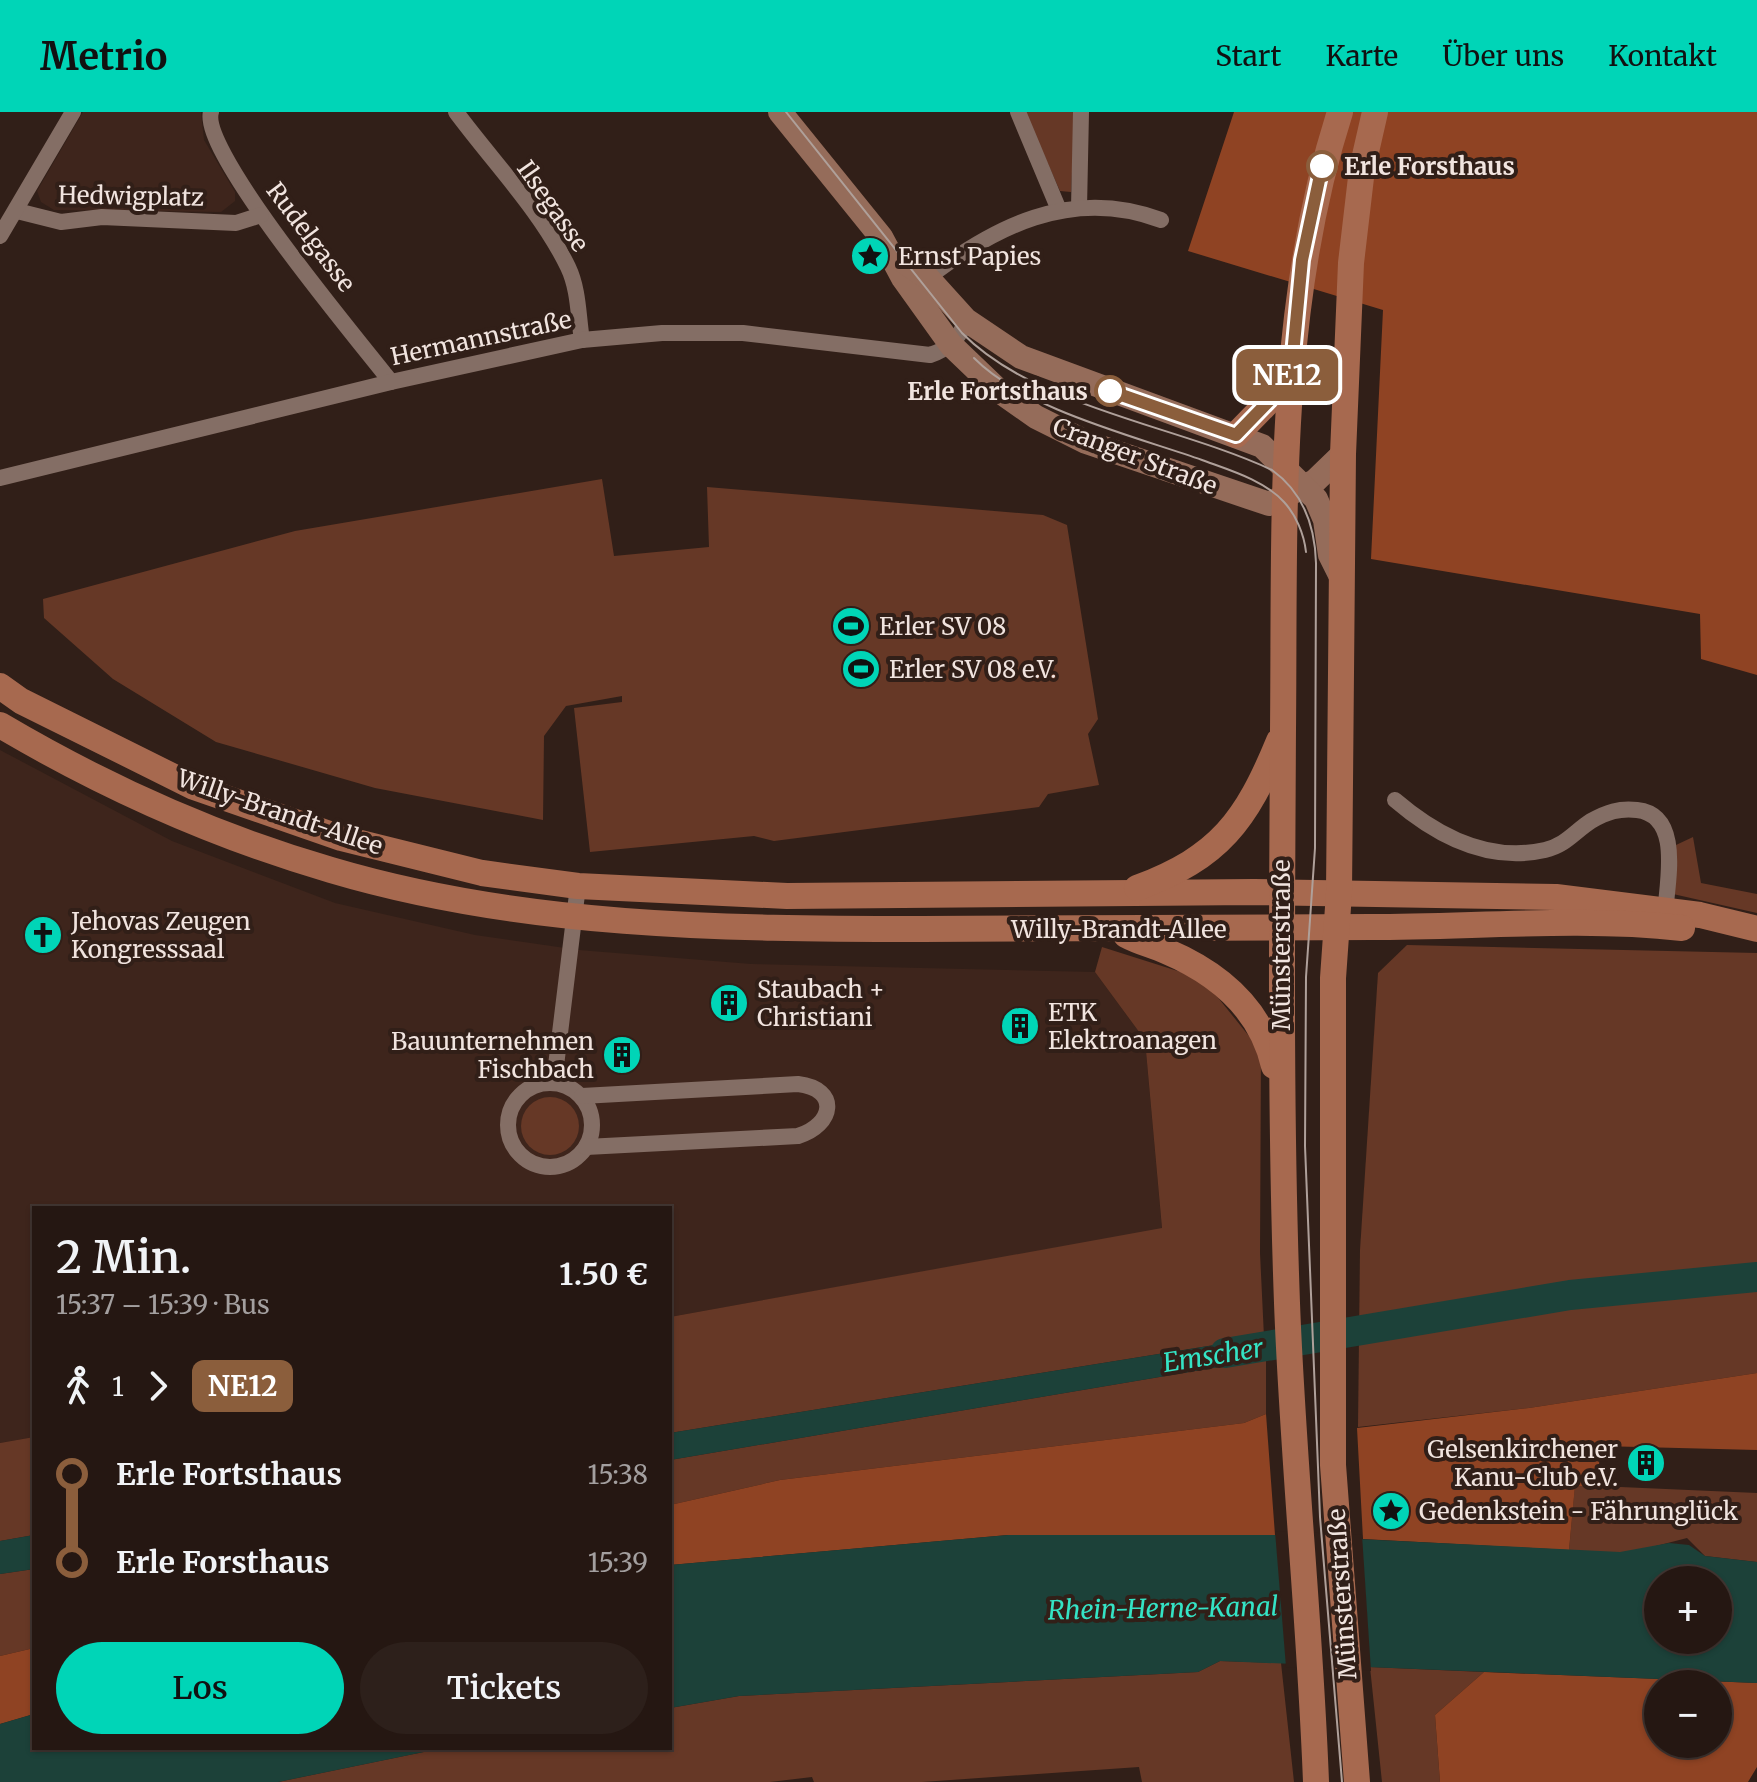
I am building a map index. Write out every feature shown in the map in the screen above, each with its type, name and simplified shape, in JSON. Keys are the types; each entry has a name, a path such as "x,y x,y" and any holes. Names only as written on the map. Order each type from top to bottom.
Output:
{"main road":[{"name":"Cranger Straße","path":"780,112 893,254 920,284 966,320 1021,357 1054,372 1236,435 1262,446 1286,466"},
{"name":"Münsterstraße","path":"1316,1782 1287,1305 1281,929 1283,542 1295,492 1286,466 1292,365 1306,235 1322,166 1340,112"},
{"name":"Münsterstraße","path":"1357,1782 1334,1494 1333,978 1339,893 1343,454 1351,263 1362,169 1375,112"},
{"name":"Cranger Straße","path":"920,284 951,345 1016,405 1067,433 1241,497 1269,504 1295,492"},
{"path":"1236,435 1270,400 1292,365"},
{"path":"1342,578 1330,555 1321,509 1295,492 1324,474 1343,454"},
{"path":"1241,497 1272,517 1283,542"},
{"name":"Willy-Brandt-Allee","path":"0,686 21,701 194,787 311,828 482,873 578,886 787,896 1339,893 1556,897 1757,937"},
{"name":"Willy-Brandt-Allee","path":"0,725 85,775 187,821 333,871 476,903 574,917 744,929 1281,929 1665,918 1739,922 1757,929"},
{"path":"1123,893 1203,857 1230,833 1264,775 1283,730"},
{"path":"1118,930 1209,972 1229,988 1253,1018 1270,1049 1282,1101"}],"street":[{"name":"Hedwigplatz","path":"73,112 17,211 61,222 102,217 236,223 261,215"},
{"name":"Rudelgasse","path":"211,112 212,135 261,215 391,382"},
{"name":"Ilsegasse","path":"456,112 544,228 569,269 579,304 582,340"},
{"path":"1018,112 1059,210"},
{"path":"1079,208 1081,112"},
{"path":"920,284 958,254 988,237 1059,210 1130,209 1161,220"},
{"path":"0,236 17,211"},
{"path":"951,345 962,333 966,320"},
{"name":"Hermannstraße","path":"0,478 391,382 582,340 662,333 743,333 930,355 951,345"},
{"path":"1395,800 1452,840 1481,851 1542,851 1565,844 1590,822 1619,808 1645,811 1665,830 1670,853 1665,918"},
{"path":"554,1082 578,886"},
{"path":"582,1096 592,1128 586,1147 574,1161 549,1167 536,1165 515,1149 509,1136 511,1108 529,1087 554,1082 582,1096 798,1084 815,1086 824,1094 828,1109 824,1121 815,1131 798,1136 586,1147"}],"shaded area":[{"path":"83,112 201,112 204,140 235,192 235,201 221,212 54,210 41,202 37,191"},
{"path":"1025,112 1075,112 1071,192 1060,191"},
{"path":"1234,112 1757,112 1757,675 1701,659 1700,614 1371,559 1383,310 1188,251"},
{"path":"602,479 614,556 709,547 707,487 1043,515 1067,525 1098,719 1088,734 1099,785 1048,794 1039,807 774,841 754,836 590,852 574,708 622,702 622,696 566,706 544,736 543,820 375,788 216,742 113,679 44,618 43,599 295,531"},
{"path":"0,750 172,841 335,903 475,935 579,950 751,964 1095,972 1145,1040 1162,1229 672,1317 672,1206 32,1206 32,1437 0,1443"},
{"path":"1693,837 1701,883 1757,894 1757,913 1673,894 1676,845"},
{"path":"1407,945 1757,953 1757,1373 1529,1408 1358,1427 1360,1250 1378,973"},
{"path":"1102,947 1203,979 1261,1051 1260,1253 1264,1337 672,1433 672,1317 1162,1228 1145,1040 1095,972"},
{"path":"550,1097 571,1105 579,1126 571,1147 550,1155 529,1147 521,1126 529,1105"},
{"path":"1266,1359 1266,1414 1244,1423 780,1480 672,1505 672,1460"},
{"path":"1757,1373 1757,1450 1600,1446 1598,1486 1575,1486 1569,1550 1363,1539 1357,1428 1529,1408"},
{"path":"1266,1414 1275,1535 1008,1535 672,1565 672,1505 780,1480 1244,1423"},
{"path":"32,1437 32,1535 0,1541 0,1443"},
{"path":"1575,1485 1757,1493 1757,1562 1705,1556 1687,1538 1625,1554 1569,1550"},
{"path":"32,1569 32,1648 0,1656 0,1574"},
{"path":"32,1648 32,1715 0,1724 0,1656"},
{"path":"1220,1661 1281,1663 1294,1782 1142,1782 1139,1767 922,1782 814,1782 812,1777 770,1782 278,1782 433,1750 672,1750 672,1708 739,1696 1198,1672"},
{"path":"1370,1667 1484,1672 1435,1715 1440,1782 1382,1782"},
{"path":"1484,1672 1644,1678 1644,1758 1732,1758 1732,1682 1757,1683 1757,1767 1748,1782 1440,1782 1435,1715"}],"water":[{"path":"1264,1337 1266,1359 672,1460 672,1433"},
{"path":"32,1535 32,1569 0,1574 0,1541"},
{"name":"Rhein-Herne-Kanal","path":"1008,1535 1275,1535 1620,1552 1669,1543 1689,1545 1705,1556 1757,1562 1757,1683 1732,1682 1732,1670 1644,1670 1644,1678 1220,1661 1198,1672 739,1696 672,1708 672,1565"},
{"path":"32,1715 32,1750 433,1750 278,1782 0,1782 0,1724"}],"pier":[{"path":"1275,1531 1362,1535 1371,1671 1286,1667"}],"waterway":[{"name":"Emscher","path":"1225,1353 1570,1295 1757,1277"}],"tram line":[{"path":"786,112 962,333 993,359 1028,380 1067,397 1272,470 1300,500 1310,523 1316,563 1315,848 1306,977 1305,1146 1320,1517 1342,1782"},
{"path":"974,358 995,376 1050,406 1246,476 1267,488 1292,513 1306,552"}],"bus line":[{"name":"NE12","path":"1110,391 1236,435 1256,416 1281,387 1292,365 1302,260 1322,166"}],"place":[{"name":"Erle Forsthaus","path":"1322,166"},
{"name":"Ernst Papies","path":"870,256"},
{"name":"Erle Fortsthaus","path":"1110,391"},
{"name":"Erler SV 08","path":"851,626"},
{"name":"Erler SV 08 e.V.","path":"861,669"},
{"name":"Jehovas Zeugen Kongresssaal","path":"43,935"},
{"name":"Staubach + Christiani","path":"729,1003"},
{"name":"ETK Elektroanagen","path":"1020,1026"},
{"name":"Bauunternehmen Fischbach","path":"622,1055"},
{"name":"Gelsenkirchener Kanu-Club e.V.","path":"1646,1463"},
{"name":"Gedenkstein - Fährunglück","path":"1391,1511"}]}
